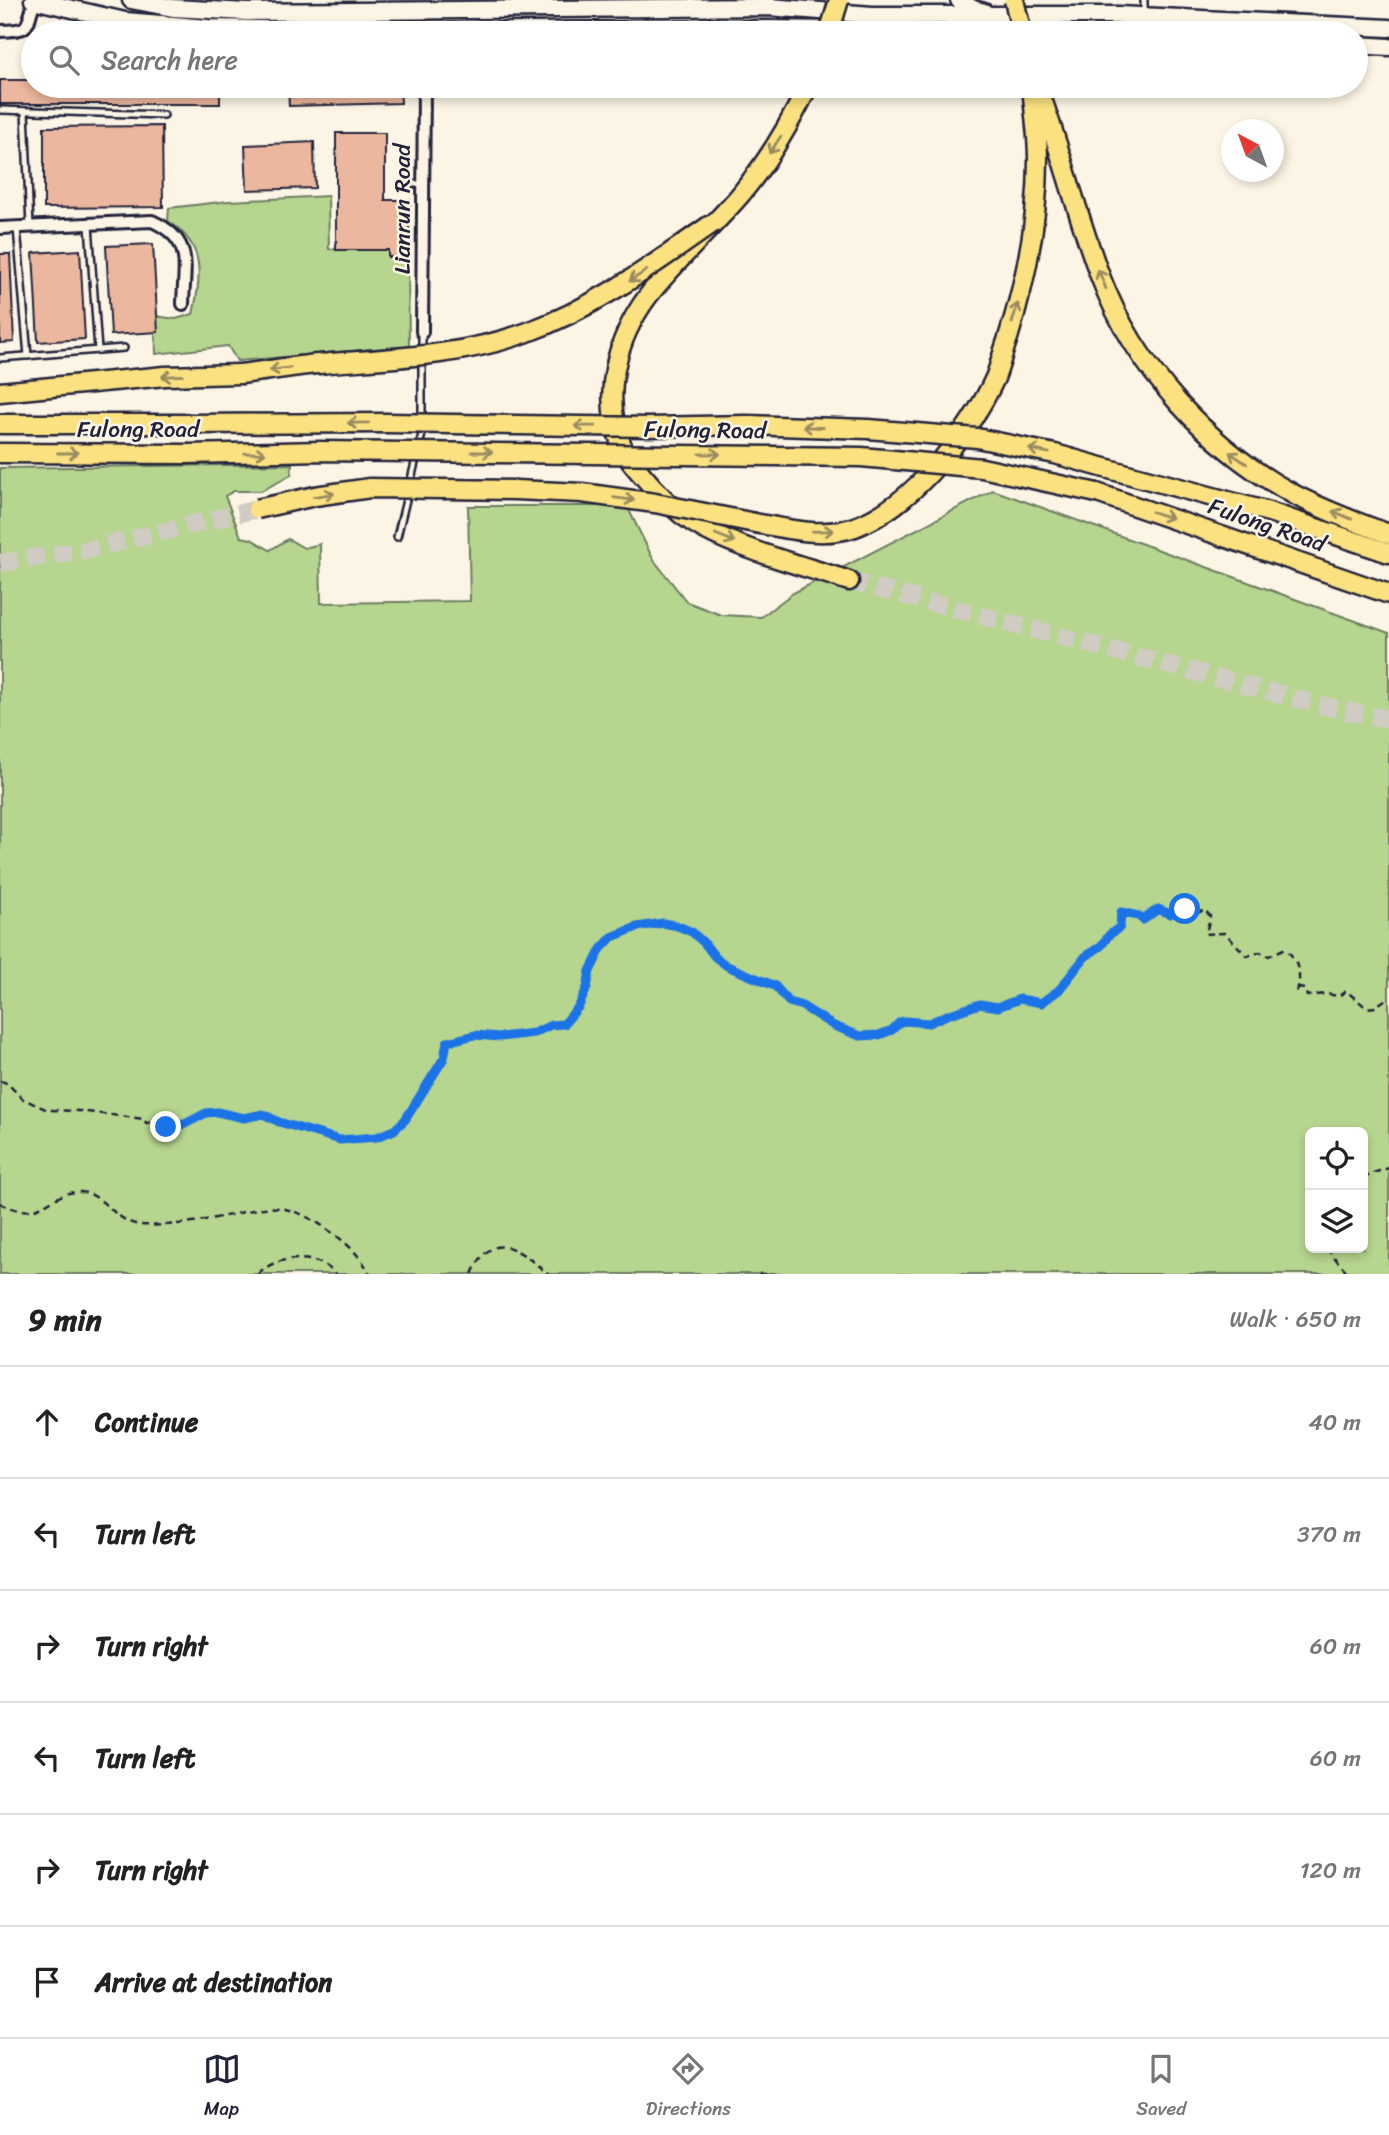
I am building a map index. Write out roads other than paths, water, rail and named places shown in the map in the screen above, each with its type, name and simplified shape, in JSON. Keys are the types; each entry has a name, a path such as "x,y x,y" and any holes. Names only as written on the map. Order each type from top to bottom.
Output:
{"highway":[{"path":"833,21 839,0"},
{"path":"1014,0 1019,21"},
{"path":"802,98 783,134 755,177 649,295 634,317 613,372 612,399 615,424 623,448 660,495 681,514 704,529 849,581"},
{"path":"257,509 315,496 370,488 515,490 582,493 824,532 855,527 888,509 920,484 978,411 995,378 1023,286 1034,221 1038,158 1033,98"},
{"path":"1042,98 1100,276 1131,337 1166,388 1196,422 1229,452 1295,495 1389,534"},
{"path":"0,392 165,376 240,374 467,349 522,334 562,318 605,296 649,269 713,223"},
{"name":"Fulong Road","path":"0,424 387,423 649,427 758,425 977,438 1055,454 1269,512 1389,553"},
{"name":"Fulong Road","path":"0,453 495,452 861,457 982,468 1097,493 1389,594"}],"main road":[{"path":"34,0 125,21"},
{"path":"131,0 173,8 247,12 769,7 855,13 936,7 997,15 1085,21"},
{"path":"855,13 878,5 884,0"},
{"path":"960,0 973,9 997,15"},
{"path":"1368,29 1389,29"},
{"path":"1368,46 1389,47"}],"street":[{"path":"28,21 34,0"},
{"path":"0,31 21,30"},
{"name":"Lianrun Road","path":"422,332 417,184 423,98"},
{"path":"0,228 152,221 177,237 183,252 183,304"}],"lane":[{"path":"1144,0 1144,21"},
{"path":"0,110 164,115"},
{"path":"25,111 30,227"},
{"path":"89,225 98,350"},
{"path":"17,228 27,356"},
{"path":"397,537 422,433 422,332"},
{"path":"0,358 124,348"}],"tunnel":[{"path":"0,563 87,550 257,509"},
{"path":"849,581 1340,710 1389,719"}]}
